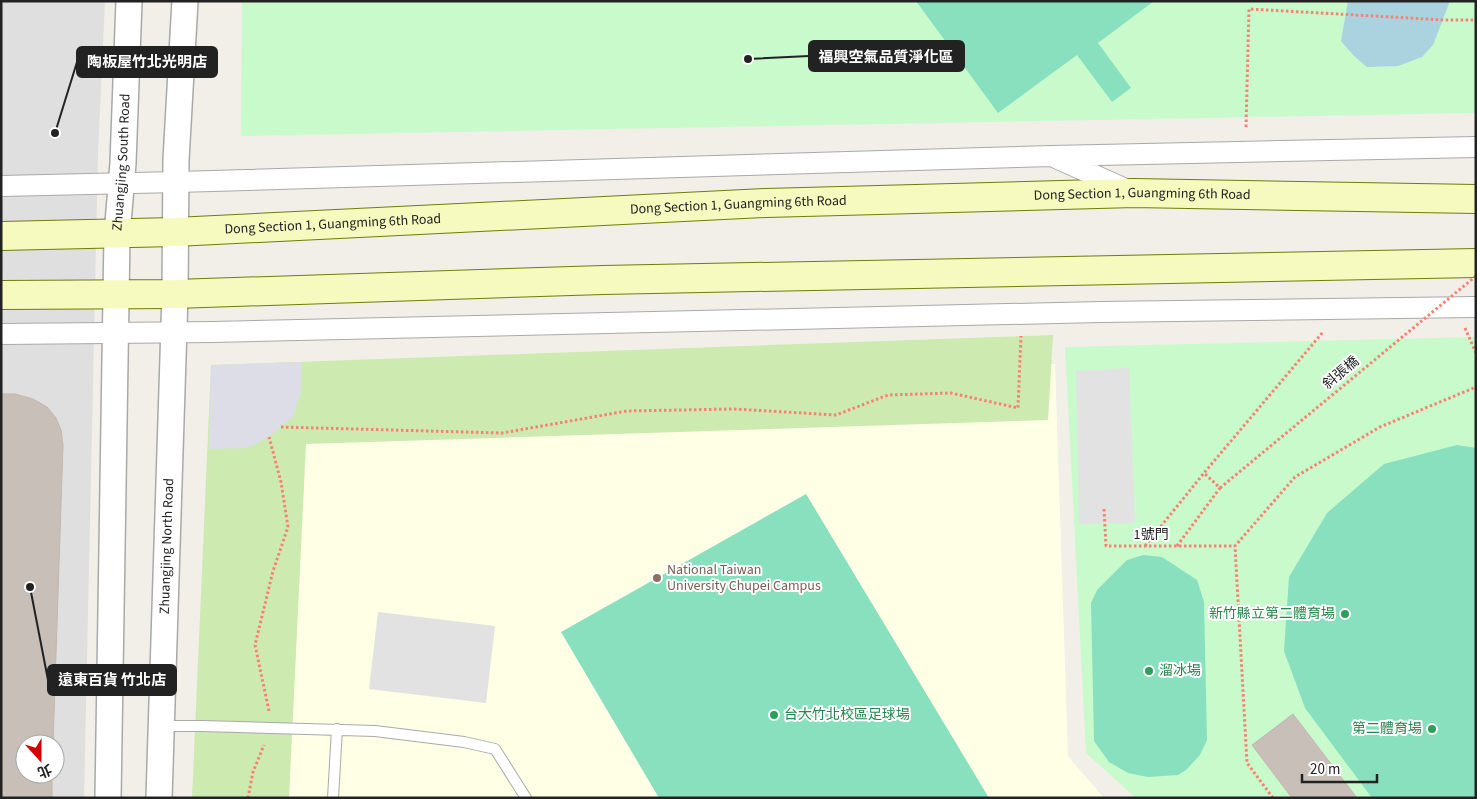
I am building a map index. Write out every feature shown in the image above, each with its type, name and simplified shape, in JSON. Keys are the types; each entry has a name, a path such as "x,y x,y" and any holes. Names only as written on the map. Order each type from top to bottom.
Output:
{"main road":[{"name":"Dong Section 1, Guangming 6th Road","path":"1,236 176,232 766,203 1134,193 1476,199"},
{"path":"1,295 175,294 603,280 1476,263"}],"street":[{"name":"Zhuangjing South Road","path":"116,294 117,234 129,1"},
{"path":"175,294 176,160 185,1"},
{"path":"1,186 1052,156 1476,147"},
{"path":"1052,156 1134,193"},
{"path":"108,798 116,294"},
{"name":"Zhuangjing North Road","path":"159,798 175,294"},
{"path":"1,334 1100,312 1469,314"}],"lane":[{"path":"161,726 375,731 464,742 495,749 526,798"},
{"path":"333,798 337,729"}],"path":[{"path":"1246,127 1249,9 1445,20 1476,20"},
{"name":"斜張橋","path":"1177,546 1220,488 1476,276"},
{"path":"1469,314 1476,353"},
{"path":"1145,546 1328,326"},
{"path":"281,427 502,433 627,411 734,409 836,415 888,395 951,392 1018,408 1021,336"},
{"path":"1273,798 1247,763 1235,546 1295,477 1380,427 1476,387"},
{"path":"248,798 252,772 272,728 255,645 273,571 288,527 281,482 269,437"},
{"path":"1204,473 1220,488"},
{"name":"1號門","path":"1104,508 1106,546 1235,546"}],"shaded area":[{"path":"1,1 105,1 98,153 84,798 1,798"},
{"path":"302,362 301,392 293,417 269,437 247,448 209,449 211,365"},
{"name":"National Taiwan University Chupei Campus","path":"1055,364 1068,756 1104,798 242,798 259,399"},
{"path":"1129,368 1135,523 1079,524 1076,371"},
{"path":"378,612 495,626 486,703 369,689"}],"green space":[{"path":"242,1 1476,1 1476,113 241,136"},
{"path":"916,1 1154,1 1098,43 1131,88 1112,102 1077,55 998,113"},
{"path":"1053,335 1048,420 306,444 289,798 192,798 211,365"},
{"path":"1476,337 1476,798 1136,798 1086,753 1065,347"},
{"name":"新竹縣立第二體育場","path":"1457,445 1476,448 1476,798 1372,798 1305,708 1284,651 1289,577 1327,513 1384,464"},
{"name":"台大竹北校區足球場","path":"806,494 989,798 659,798 561,632"},
{"name":"溜冰場","path":"1143,555 1162,557 1197,580 1204,602 1207,740 1200,755 1186,770 1178,775 1148,777 1128,773 1109,762 1094,741 1091,603 1097,590 1127,560"}],"water":[{"path":"1348,1 1450,1 1433,45 1422,57 1398,66 1367,67 1341,41"}],"building":[{"path":"1,394 15,394 33,399 47,407 56,418 61,430 63,445 53,734 15,734 15,784 52,784 52,798 1,798"},
{"path":"1293,714 1357,798 1292,798 1252,745"}],"place":[{"name":"福興空氣品質淨化區","path":"748,59"},
{"name":"陶板屋竹北光明店","path":"55,133"},
{"name":"National Taiwan University Chupei Campus","path":"657,578"},
{"name":"遠東百貨 竹北店","path":"30,587"},
{"name":"新竹縣立第二體育場","path":"1345,614"},
{"name":"溜冰場","path":"1149,671"},
{"name":"台大竹北校區足球場","path":"774,715"},
{"name":"第二體育場","path":"1432,729"}]}
